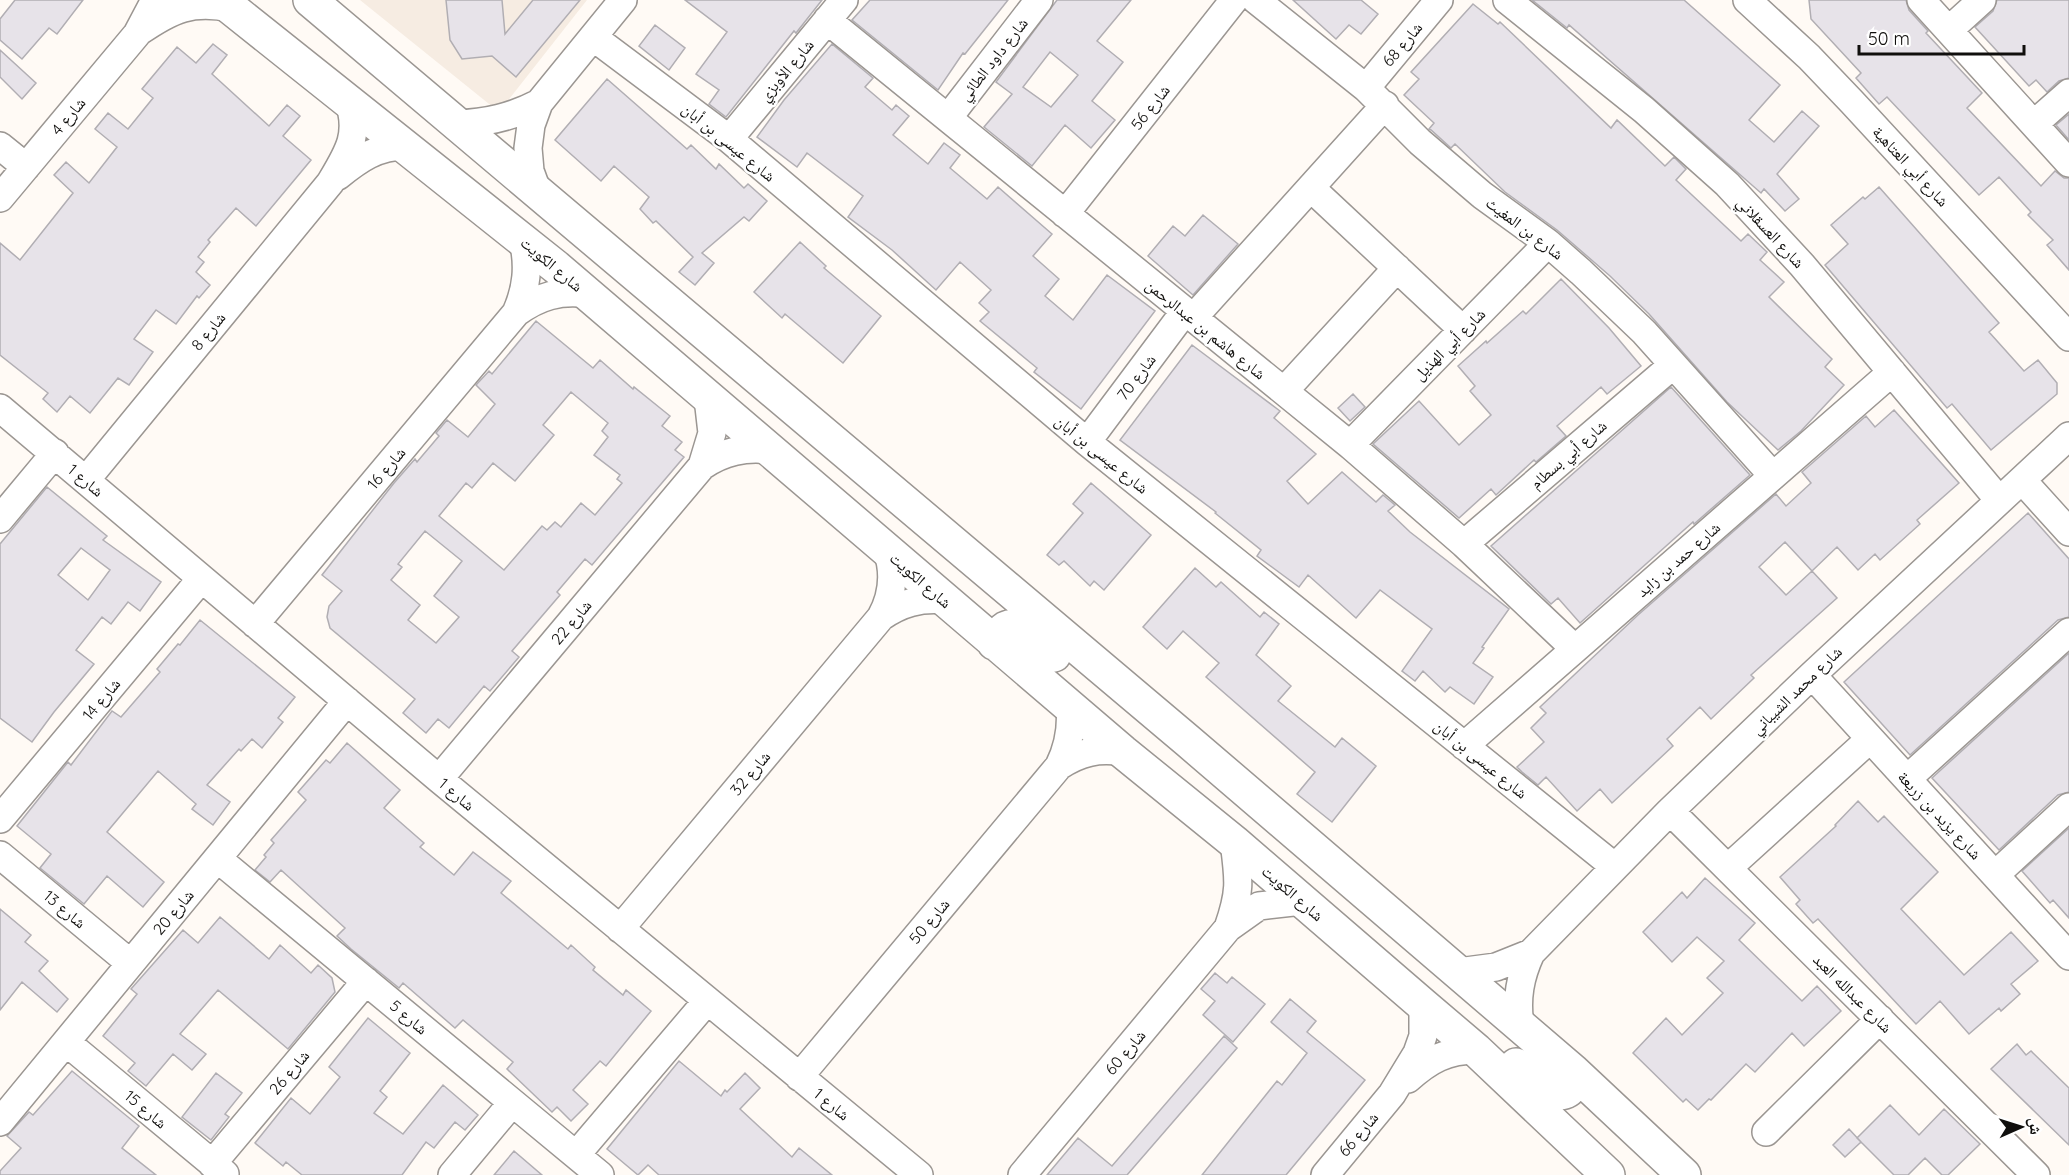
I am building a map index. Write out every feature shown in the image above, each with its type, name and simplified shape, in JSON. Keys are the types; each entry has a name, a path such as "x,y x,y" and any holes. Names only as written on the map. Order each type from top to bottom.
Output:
{"main road":[{"path":"310,0 1188,741 1573,1071 1684,1175"},
{"name":"شارع الكويت","path":"226,4 348,99 589,294 994,643 1234,842 1476,1050 1597,1169"},
{"path":"589,294 623,311 696,357 711,352 714,341"},
{"path":"994,643 1006,628 1014,626 1022,628 1108,700 1143,721 1188,741"},
{"path":"1476,1050 1512,1062 1559,1093 1570,1090 1573,1085 1573,1071"}],"street":[{"name":"شارع 4","path":"0,198 137,34 155,0"},
{"path":"538,193 530,171 528,148 531,124 539,103 623,0"},
{"name":"شارع داود الطائي","path":"948,118 1039,0"},
{"name":"شارع 56","path":"1065,214 1234,0"},
{"name":"شارع بن المغيث","path":"1256,0 1376,97 1420,142 1451,169 1482,195 1548,243 1613,301 1773,476"},
{"name":"شارع 68","path":"1311,188 1376,97 1439,0"},
{"name":"شارع العسقلاني","path":"1507,0 1644,110 1727,184 1802,265 2000,500"},
{"path":"1921,0 2069,163"},
{"path":"1949,30 1982,0"},
{"name":"شارع 4","path":"137,34 169,11 181,6 206,3 226,4"},
{"name":"شارع أبي العتاهية","path":"1764,5 1809,57 2069,337"},
{"name":"شارع هاشم بن عبدالرحمن","path":"836,10 948,118 1350,445 1464,544 1575,649"},
{"name":"شارع الأوبزي","path":"729,139 836,10"},
{"name":"شارع عيسى بن أبان","path":"592,37 729,139 1087,442 1616,867"},
{"path":"2034,124 2069,93"},
{"name":"شارع 8","path":"86,480 330,183 352,142 353,120 348,99"},
{"path":"456,124 499,120 539,103"},
{"path":"0,146 26,167"},
{"name":"شارع 8","path":"330,183 373,152 394,146 406,146"},
{"path":"1311,188 1463,330"},
{"name":"شارع 70","path":"1087,442 1189,315 1311,188"},
{"name":"شارع 16","path":"516,313 525,290 527,277 523,240"},
{"name":"شارع أبي الهذيل","path":"1350,445 1548,243"},
{"path":"1284,391 1397,268"},
{"name":"شارع 16","path":"255,624 516,313 550,294 569,292 589,294"},
{"name":"شارع أبي بسطام","path":"1464,544 1673,365"},
{"name":"شارع حمد بن زايد","path":"1464,746 1892,372"},
{"name":"شارع 22","path":"439,779 702,466 712,433 708,398"},
{"name":"شارع 1","path":"0,408 439,779 919,1175"},
{"name":"شارع محمد الشيباني","path":"1520,1025 1517,1007 1519,988 1523,970 1531,953 1671,811 1812,675 2069,436"},
{"name":"شارع 22","path":"702,466 735,450 771,450"},
{"path":"0,519 55,453"},
{"path":"2022,480 2069,532"},
{"name":"شارع 32","path":"620,929 881,617 892,584 891,561 887,550"},
{"name":"شارع 14","path":"0,819 201,579"},
{"name":"شارع 32","path":"881,617 910,601 944,600"},
{"path":"1907,779 2069,632"},
{"name":"شارع يزيد بن زريعة","path":"1812,675 2069,956"},
{"name":"شارع 20","path":"3,1112 66,1042 347,701"},
{"name":"شارع 50","path":"799,1077 1059,766 1065,755 1071,731 1070,706"},
{"path":"1728,867 1870,739"},
{"name":"شارع 50","path":"1059,766 1090,752 1112,750 1123,752"},
{"path":"1995,875 2069,807"},
{"name":"شارع عبدالله العبد","path":"1671,811 2036,1175"},
{"name":"شارع 60","path":"1228,928 1236,904 1239,885 1234,842"},
{"name":"شارع 13","path":"0,855 130,963"},
{"name":"شارع 5","path":"218,859 600,1175"},
{"name":"شارع 60","path":"1022,1175 1228,928 1259,906 1302,902"},
{"name":"شارع محمد الشيباني","path":"1458,972 1496,967 1531,953"},
{"name":"شارع 26","path":"219,1169 366,981"},
{"path":"576,1155 707,1001"},
{"name":"شارع 66","path":"1392,1094 1421,1045 1425,1027 1423,1005"},
{"path":"1766,1132 1880,1019"},
{"name":"شارع 15","path":"66,1042 219,1169"},
{"name":"شارع 66","path":"1325,1175 1392,1094 1424,1065 1448,1052 1476,1050"},
{"path":"453,1175 512,1103"}],"shaded area":[{"path":"360,0 587,0 499,112"}],"building":[{"path":"15,0 83,0 57,34 49,28 22,59 0,40 0,19"},
{"path":"446,0 502,0 505,34 533,0 580,0 516,77 492,56 462,59 450,40"},
{"path":"685,0 822,0 796,33 794,31 726,117 709,104 719,90 696,74 727,32"},
{"path":"870,0 1008,0 965,54 963,53 938,90 852,20"},
{"path":"1057,0 1131,0 1097,41 1123,62 1092,101 1115,120 1091,148 1065,125 1032,166 984,127 1012,94 996,82","holes":["1050,52 1078,75 1051,107 1023,87"]},
{"path":"1293,0 1361,0 1378,14 1361,34 1349,25 1336,39"},
{"path":"1532,0 1684,0 1780,85 1749,120 1774,142 1802,111 1819,126 1777,174 1799,199 1785,211 1764,189 1761,193 1569,25 1567,28"},
{"path":"1809,0 1906,0 1909,10 1928,31 1926,33 1982,93 1967,108 2041,186 2055,171 2064,178 2069,178 2069,270 2047,245 2053,240 2028,215 2031,212 1999,177 1979,195 1887,97 1879,104 1856,78 1861,73 1811,19"},
{"path":"1997,0 2069,0 2069,78 2059,81 2047,92 2036,80 2029,86 1975,27 1993,11"},
{"path":"1473,4 1498,24 1500,22 1611,128 1617,120 1665,166 1674,157 1686,169 1676,180 1741,241 1748,234 1767,252 1760,260 1784,282 1769,297 1832,359 1825,367 1844,385 1801,431 1778,450 1727,402 1649,314 1610,276 1557,230 1505,192 1455,144 1451,148 1429,129 1434,123 1404,95 1419,79 1411,72"},
{"path":"655,25 685,48 669,70 639,46"},
{"path":"213,44 227,55 212,74 269,126 287,105 300,116 283,136 311,160 256,226 236,208 208,240 210,242 198,257 204,262 196,272 210,285 199,298 197,296 176,324 156,310 134,339 153,352 129,385 118,378 90,413 70,396 57,412 43,399 48,393 0,355 0,243 20,260 73,193 54,175 66,162 89,183 117,147 95,129 108,113 128,129 153,98 142,89 177,47 196,63"},
{"path":"832,44 873,78 865,87 892,110 896,105 909,116 893,135 928,164 944,143 960,155 950,168 987,199 998,187 1052,234 1033,256 1059,279 1045,296 1073,320 1107,275 1155,311 1081,409 1034,372 1037,368 980,321 989,312 979,303 991,290 960,262 936,290 892,250 848,217 863,196 807,153 797,167 757,137 784,100"},
{"path":"0,50 36,83 22,99 0,77"},
{"path":"607,79 687,149 691,145 716,169 719,164 744,188 748,184 767,201 749,221 744,217 702,253 714,263 695,285 679,272 693,257 656,221 653,223 640,209 649,197 614,166 601,181 555,140"},
{"path":"2069,114 2069,140 2056,125"},
{"path":"1879,187 1999,323 1989,332 2024,371 2038,360 2057,383 2057,394 1991,450 1952,404 1947,408 1825,265 1848,244 1831,225 1863,197 1865,199"},
{"path":"1203,215 1238,244 1193,295 1148,256 1173,226 1185,236"},
{"path":"800,242 826,266 824,268 881,316 843,363 785,314 782,318 754,292"},
{"path":"1561,279 1609,328 1641,366 1607,394 1601,387 1557,426 1566,436 1536,462 1534,460 1496,495 1491,489 1459,518 1373,444 1419,401 1459,445 1491,415 1470,391 1475,386 1458,366 1523,311 1526,314"},
{"path":"536,321 593,368 600,360 633,389 634,387 670,416 662,426 682,442 675,450 684,457 592,565 585,559 557,592 560,595 512,651 519,657 490,691 484,686 449,728 438,719 426,733 403,713 415,699 330,628 327,617 329,606 342,591 322,575 394,483 415,459 417,462 439,436 436,433 447,420 468,437 495,404 476,385 489,371 492,374","holes":["571,392 608,423 602,431 608,437 594,455 620,475 617,479 622,483 595,515 581,503 561,527 555,522 547,530 542,526 504,570 439,516 466,483 472,488 493,463 515,481 554,435 543,425","425,531 462,561 434,596 459,617 436,643 408,620 420,605 391,580 402,567 398,564"]},
{"path":"1192,345 1280,411 1274,418 1316,454 1287,481 1308,504 1342,472 1376,502 1383,495 1395,505 1388,511 1410,532 1509,609 1473,663 1493,677 1474,704 1450,687 1445,692 1423,671 1415,681 1402,671 1432,629 1380,590 1356,618 1308,575 1299,587 1257,556 1261,550 1216,512 1120,440"},
{"path":"1671,387 1750,475 1694,524 1693,522 1580,623 1558,598 1551,604 1491,546"},
{"path":"1353,394 1365,407 1350,421 1338,408"},
{"path":"1894,410 1959,483 1917,520 1920,524 1880,560 1875,554 1858,570 1837,547 1812,571 1837,598 1751,675 1754,678 1711,719 1700,707 1667,739 1673,746 1612,803 1600,789 1577,811 1546,777 1538,785 1517,767 1544,742 1531,728 1546,713 1540,707 1638,615 1776,494 1786,506 1811,483 1802,472 1866,416 1875,427","holes":["1785,542 1812,571 1786,595 1759,567"]},
{"path":"1091,483 1151,535 1104,590 1094,581 1090,586 1064,561 1059,565 1047,555 1083,513 1073,504"},
{"path":"47,487 107,536 103,540 161,582 140,611 128,602 111,624 102,617 76,650 94,664 32,742 0,718 0,544","holes":["81,548 110,570 88,600 58,575"]},
{"path":"2028,513 2069,559 2069,617 2058,620 1910,755 1844,682"},
{"path":"1195,568 1216,587 1221,582 1260,617 1264,612 1279,624 1256,655 1291,686 1278,701 1335,747 1342,738 1376,766 1332,822 1297,794 1315,772 1206,677 1219,663 1183,631 1167,649 1143,627"},
{"path":"200,620 295,697 278,718 283,722 262,748 252,739 241,751 239,749 207,785 230,802 213,825 192,809 196,804 158,771 107,832 164,882 143,907 107,876 84,904 40,868 51,854 17,826 68,762 71,765 112,711 121,717 160,672 157,669"},
{"path":"2069,653 2069,792 2058,795 1999,850 1932,778"},
{"path":"347,743 400,790 384,808 424,843 420,847 454,875 473,852 511,881 501,893 568,949 571,945 595,967 593,970 623,995 626,990 651,1011 606,1066 600,1061 573,1090 588,1104 571,1121 557,1107 552,1112 507,1069 513,1062 463,1020 455,1028 403,983 399,988 351,949 337,936 345,928 281,870 270,882 255,870 274,843 271,840 306,800 298,792 326,760 330,763"},
{"path":"1858,801 1878,822 1884,816 1938,872 1901,909 1964,975 2011,932 2038,961 2011,984 2020,994 2001,1011 1999,1008 1969,1034 1940,1001 1916,1024 1818,919 1813,923 1796,904 1800,900 1780,877 1836,826"},
{"path":"2069,828 2069,918 2053,900 2050,903 2022,871"},
{"path":"1705,878 1755,923 1739,940 1802,1001 1817,986 1841,1011 1804,1046 1792,1033 1755,1072 1746,1064 1698,1110 1686,1099 1683,1102 1633,1053 1666,1018 1682,1035 1723,993 1707,978 1724,961 1697,937 1672,962 1643,932 1682,892 1687,898"},
{"path":"0,909 31,935 25,942 48,961 39,971 68,999 57,1012 22,982 0,1010"},
{"path":"220,917 269,959 280,945 311,973 318,965 332,978 335,992 288,1049 218,990 180,1034 206,1054 192,1070 173,1054 146,1086 128,1071 135,1063 103,1036 137,994 131,989 183,930 198,943"},
{"path":"1215,973 1227,983 1232,977 1265,1004 1233,1042 1203,1015 1215,1001 1201,989"},
{"path":"1290,999 1316,1021 1307,1032 1365,1080 1286,1175 1202,1175 1277,1081 1282,1085 1307,1053 1271,1022"},
{"path":"368,1018 410,1053 380,1091 387,1097 374,1113 403,1134 443,1085 478,1115 465,1130 455,1122 434,1148 426,1142 402,1175 302,1175 286,1162 283,1166 255,1143 291,1098 310,1114 340,1077 329,1067"},
{"path":"1224,1036 1237,1048 1127,1175 1047,1175 1078,1138 1112,1166"},
{"path":"2017,1044 2026,1055 2031,1051 2069,1088 2069,1145 1991,1069"},
{"path":"679,1061 721,1096 745,1073 760,1088 740,1109 792,1157 799,1148 832,1175 659,1175 648,1165 638,1175 607,1149"},
{"path":"72,1071 139,1126 122,1148 156,1175 0,1175 0,1171 21,1148 7,1136 29,1112 33,1115"},
{"path":"216,1073 242,1093 225,1114 229,1117 211,1140 182,1117"},
{"path":"1890,1105 1919,1135 1944,1109 1980,1144 1948,1175 1942,1175 1925,1158 1908,1175 1894,1175 1857,1138"},
{"path":"1849,1129 1861,1142 1845,1157 1833,1145"},
{"path":"514,1151 542,1175 494,1175"}]}
